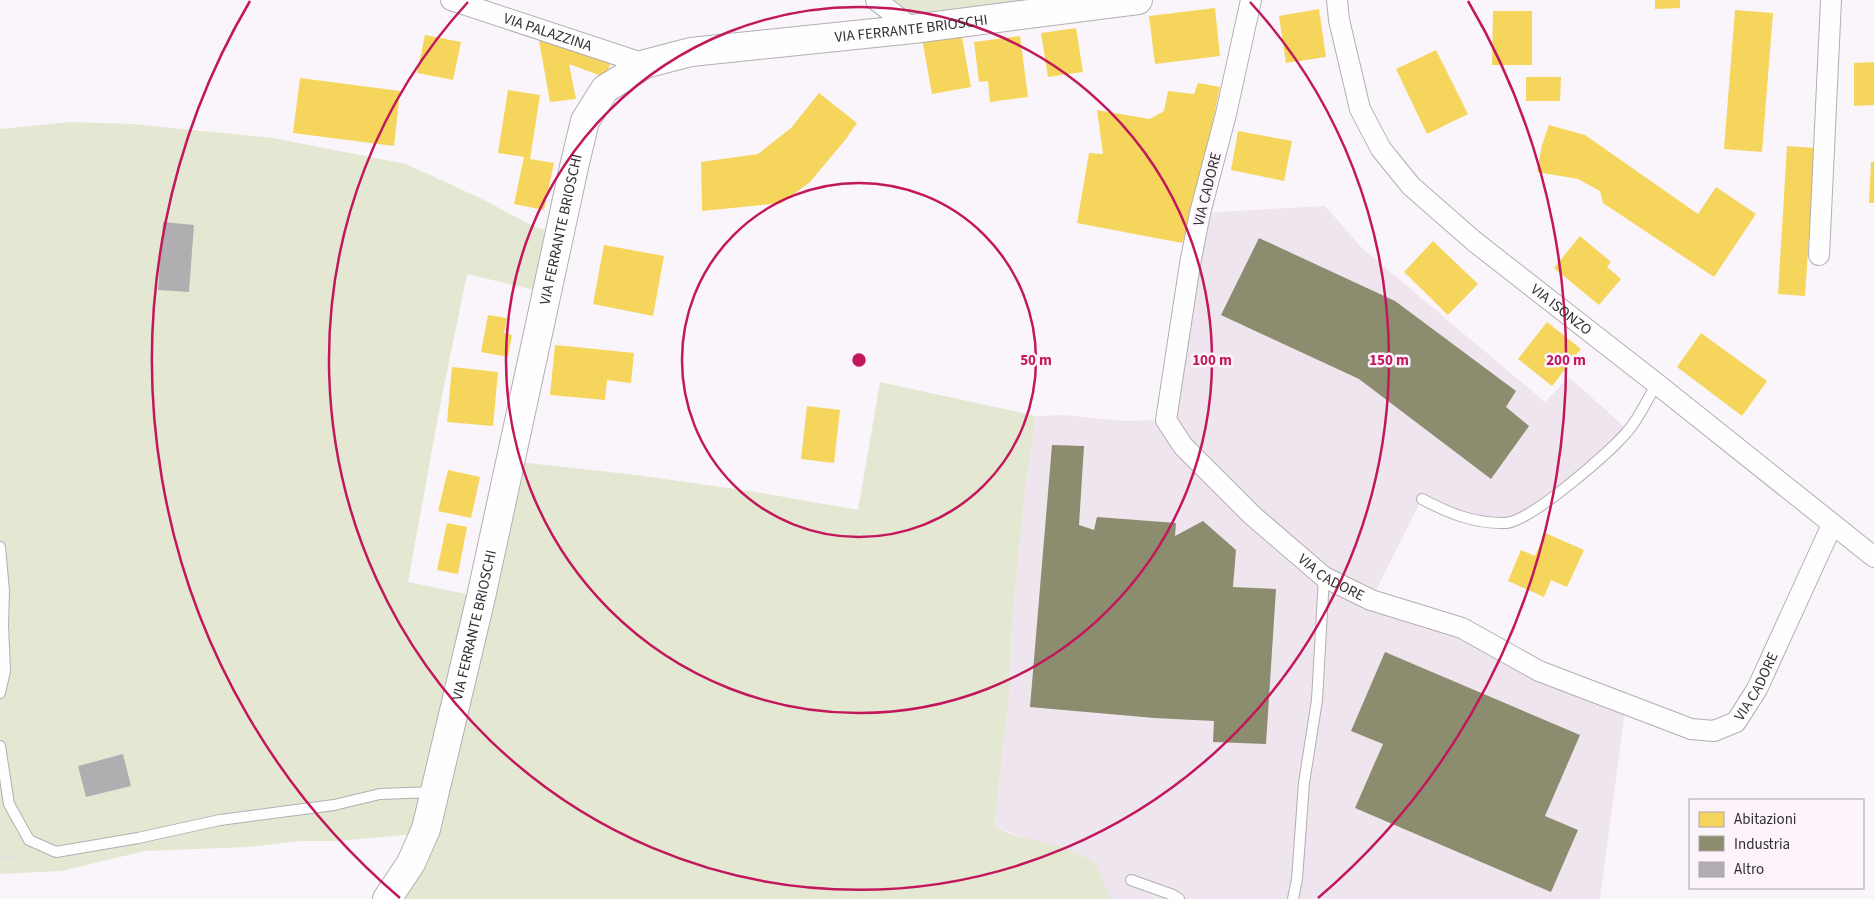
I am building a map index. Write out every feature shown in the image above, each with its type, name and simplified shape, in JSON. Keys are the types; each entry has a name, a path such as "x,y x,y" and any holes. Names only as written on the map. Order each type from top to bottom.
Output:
{"street":[{"name":"VIA PALAZZINA","path":"451,0 645,64"},
{"path":"876,0 913,29"},
{"name":"VIA FERRANTE BRIOSCHI","path":"387,899 411,863 426,829 481,597 558,232 585,121 605,89 645,64 690,52 913,29 1138,0"},
{"name":"VIA CADORE","path":"1251,0 1226,114 1200,212 1166,420 1183,446 1253,516 1324,577 1371,600 1462,628 1539,671 1691,729 1714,731 1736,722 1757,689 1832,525"},
{"name":"VIA ISONZO","path":"1337,0 1339,20 1360,109 1381,149 1411,186 1475,242 1874,557"},
{"path":"1819,255 1831,0"}],"lane":[{"path":"1422,499 1449,513 1478,521 1507,523 1522,517 1552,497 1609,451 1628,431 1657,384"},
{"path":"0,547 4,591 5,671 0,693"},
{"path":"1293,899 1298,879 1304,783 1317,700 1324,577"},
{"path":"0,746 9,804 29,840 56,852 138,838 220,820 334,805 380,794 435,792"},
{"path":"1131,880 1173,895 1179,899"}],"shaded area":[{"path":"1325,206 1363,249 1545,402 1569,377 1629,431 1522,517 1478,521 1422,499 1371,600 1626,704 1600,899 1111,899 1095,862 994,827 1009,697 1012,622 1026,483 1036,416 1063,415 1122,421 1166,420 1200,213"}],"green space":[{"path":"877,0 1022,0 1020,16 932,26"},
{"path":"70,122 132,124 273,138 406,164 482,199 527,223 541,229 558,232 546,293 467,274 440,406 408,582 481,597 510,461 636,475 756,492 858,510 880,382 1036,416 1026,483 1012,622 1009,697 994,827 1014,835 1062,847 1095,862 1111,899 387,899 426,829 404,835 338,841 300,841 249,847 145,851 61,871 0,874 0,129"}],"building: Abitazioni":[{"path":"1655,0 1680,0 1680,8 1655,9"},
{"path":"1215,8 1220,56 1155,64 1149,16"},
{"path":"1319,9 1326,57 1286,63 1279,16"},
{"path":"1735,10 1773,13 1762,152 1724,149"},
{"path":"1493,11 1532,11 1532,65 1492,65"},
{"path":"1076,28 1083,72 1048,77 1041,33"},
{"path":"961,32 971,87 932,94 922,39"},
{"path":"425,35 461,42 453,80 417,73"},
{"path":"538,35 613,59 604,77 569,64 576,99 550,102"},
{"path":"1020,36 1028,97 990,102 988,81 979,82 974,42"},
{"path":"1436,50 1468,114 1427,134 1396,69"},
{"path":"1874,62 1874,105 1854,106 1854,63"},
{"path":"1526,77 1561,77 1560,101 1526,101"},
{"path":"300,78 400,91 394,146 293,133"},
{"path":"1198,83 1220,87 1195,206 1182,243 1077,223 1089,153 1103,154 1097,110 1150,119 1164,111 1168,91 1194,94"},
{"path":"508,90 540,95 530,159 554,163 544,210 514,204 524,157 498,153"},
{"path":"819,93 857,123 810,182 782,203 702,211 701,162 758,154 791,128"},
{"path":"1549,125 1585,135 1698,214 1716,187 1756,214 1714,277 1603,203 1600,191 1578,179 1537,172 1542,145"},
{"path":"1238,131 1292,141 1284,181 1231,170"},
{"path":"1787,146 1815,148 1805,296 1778,294"},
{"path":"1871,162 1874,162 1874,203 1869,203"},
{"path":"1580,236 1611,262 1607,267 1621,279 1599,305 1554,268"},
{"path":"1433,241 1478,284 1448,315 1404,272"},
{"path":"604,245 664,256 653,316 593,304"},
{"path":"488,315 507,318 504,333 512,335 508,357 481,352"},
{"path":"1547,322 1581,349 1552,386 1518,359"},
{"path":"1701,333 1767,381 1742,416 1677,367"},
{"path":"555,345 634,353 631,383 607,380 605,400 550,395"},
{"path":"452,367 498,372 493,426 447,422"},
{"path":"807,406 840,410 834,463 801,459"},
{"path":"448,470 480,477 471,518 438,511"},
{"path":"447,523 467,527 458,574 437,570"},
{"path":"1545,533 1584,550 1567,587 1551,580 1544,597 1508,581 1521,550 1535,556"}],"building: Industria":[{"path":"1259,238 1395,301 1516,391 1506,407 1529,426 1491,479 1359,379 1221,315"},
{"path":"1052,445 1084,446 1079,525 1094,530 1097,517 1176,523 1175,536 1203,521 1236,550 1233,587 1276,589 1266,744 1213,742 1214,721 1154,718 1030,707"},
{"path":"1385,652 1580,735 1545,816 1578,830 1551,892 1355,808 1383,744 1351,731"}],"building: Altro":[{"path":"163,222 194,225 189,292 158,290"},
{"path":"123,754 131,786 86,797 78,766"}]}
